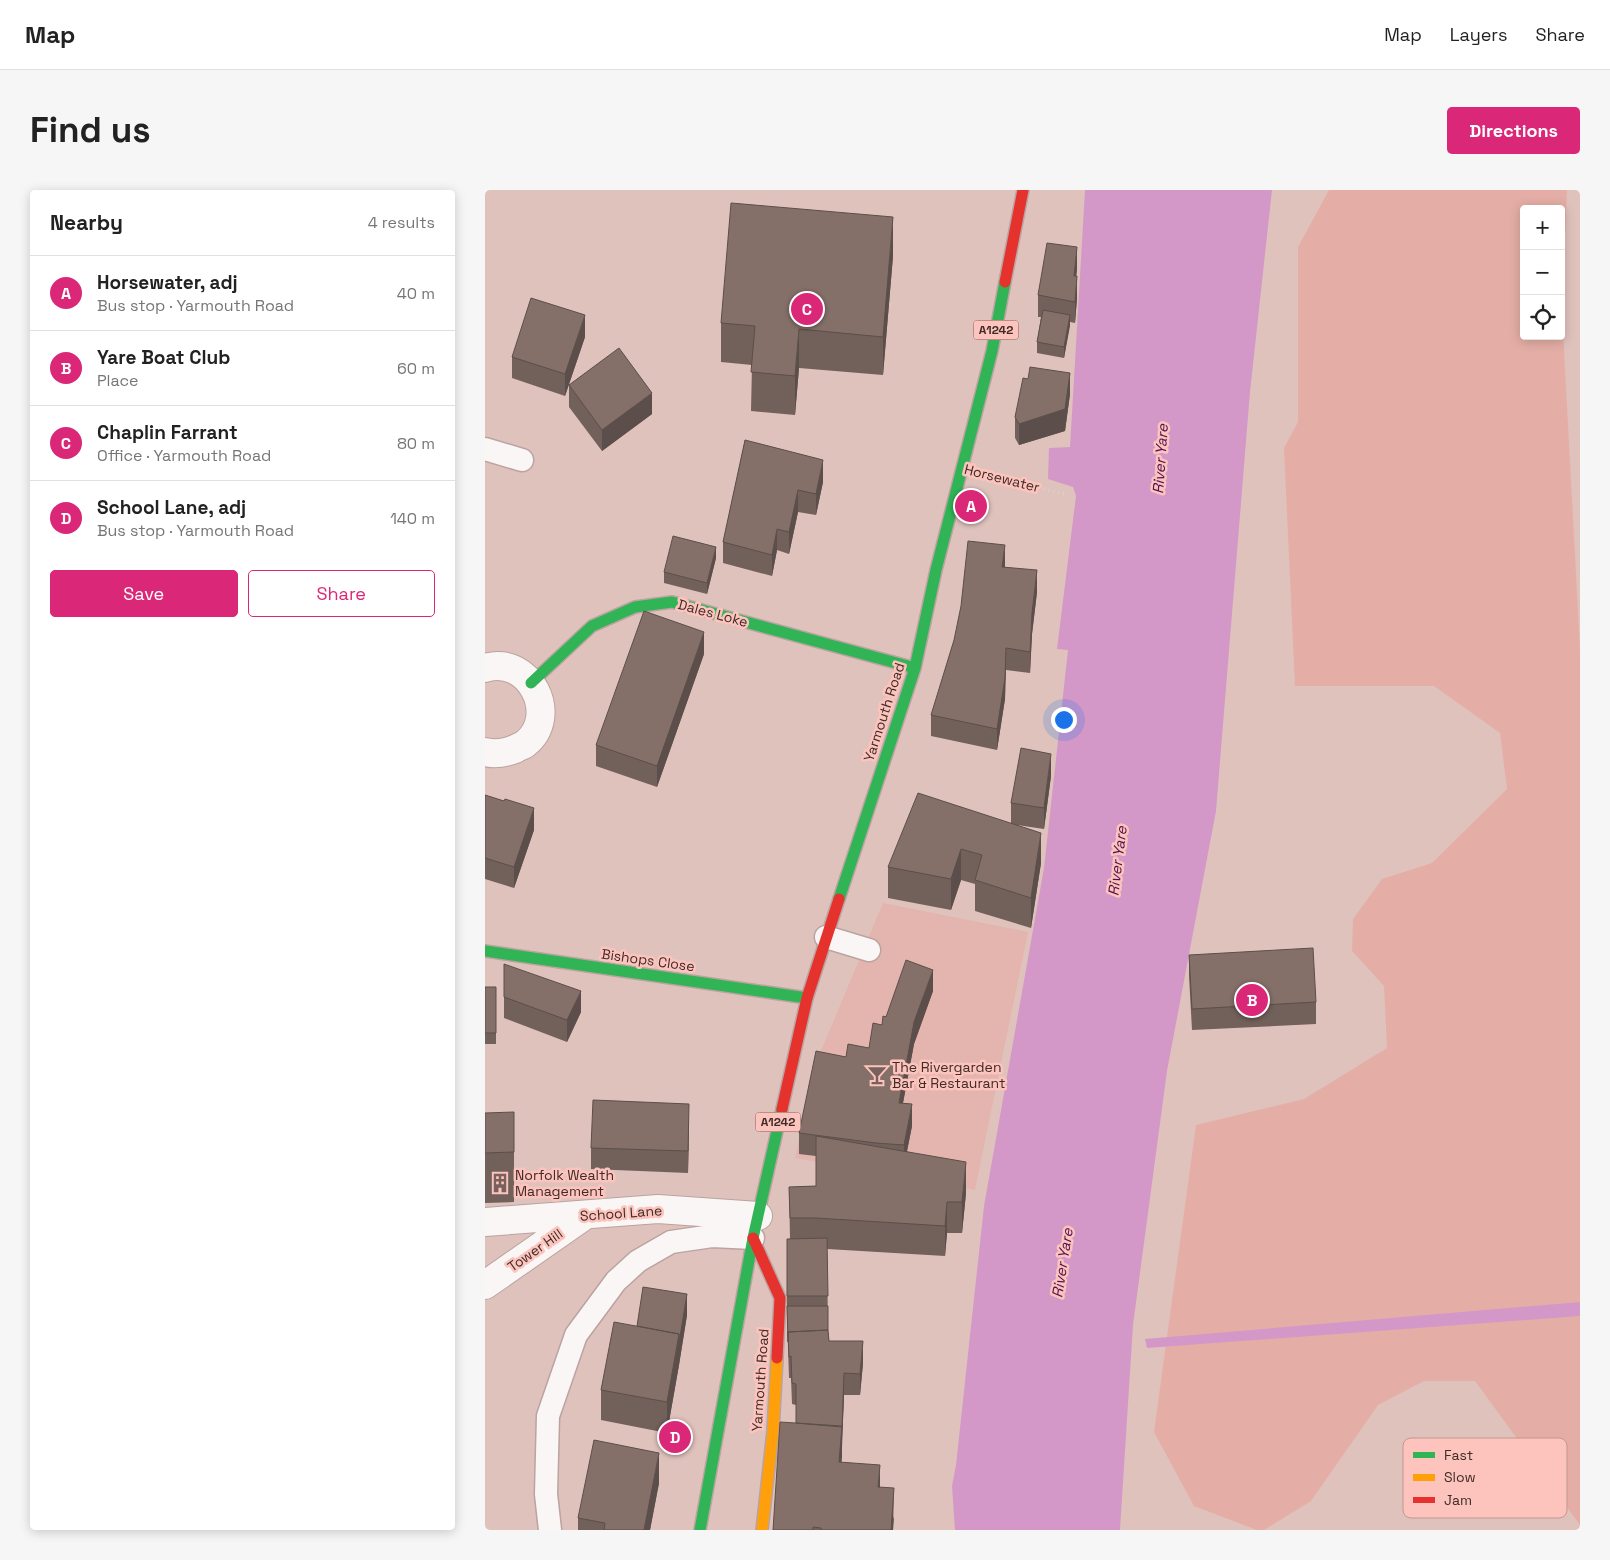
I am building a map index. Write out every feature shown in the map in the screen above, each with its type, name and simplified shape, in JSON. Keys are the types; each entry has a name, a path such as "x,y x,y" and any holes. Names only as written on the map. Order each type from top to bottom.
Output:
{"main road":[{"name":"Yarmouth Road","path":"700,1530 755,1227 807,998 915,668 936,570 992,351 1023,190"},
{"name":"Dales Loke","path":"531,683 591,626 635,607 672,602 915,668"},
{"name":"Bishops Close","path":"485,951 807,998"},
{"name":"Yarmouth Road","path":"755,1227 780,1298 773,1431 762,1530"}],"street":[{"path":"485,668 503,666 525,676 539,696 541,717 535,732 525,744 505,753 485,752"},
{"name":"School Lane","path":"485,1222 658,1209 755,1227"},
{"name":"Tower Hill","path":"485,1285 585,1215"}],"lane":[{"path":"485,449 522,460"},
{"path":"826,937 869,950"},
{"path":"549,1530 545,1494 548,1416 576,1335 616,1281 638,1261 671,1242 755,1227"}],"path":[{"name":"Horsewater","path":"963,468 1065,494"}],"shaded area":[{"path":"1329,190 1567,190 1565,239 1565,205 1520,205 1520,340 1563,340 1580,649 1580,1525 1567,1507 1567,1438 1517,1438 1475,1381 1424,1381 1378,1405 1311,1501 1264,1530 1257,1530 1194,1506 1154,1432 1196,1125 1304,1099 1387,1048 1384,986 1352,951 1353,919 1382,879 1432,863 1507,789 1500,733 1434,686 1295,686 1284,448 1298,422 1298,247"},
{"path":"883,903 1028,932 975,1190 795,1158 815,1065"}],"water":[{"name":"River Yare","path":"1085,190 1272,190 1250,392 1216,811 1167,1071 1133,1325 1120,1530 955,1530 952,1486 956,1465 984,1206 1044,868 1068,650 1057,649 1076,496 1073,487 1048,479 1049,448 1070,447"},
{"path":"1580,1302 1580,1316 1147,1348 1145,1339"}],"building":[{"path":"731,203 893,217 883,337 799,329 795,376 751,372 755,326 721,323"},
{"path":"1047,243 1077,247 1074,276 1077,276 1075,302 1038,295"},
{"path":"531,298 585,315 565,374 512,357"},
{"path":"1043,310 1070,315 1064,347 1037,342"},
{"path":"619,348 652,393 602,430 569,385"},
{"path":"1030,367 1070,373 1065,409 1019,424 1015,417 1023,378 1028,379"},
{"path":"745,440 823,460 816,494 798,490 789,532 777,529 772,555 723,542"},
{"path":"673,536 716,547 707,583 664,572"},
{"path":"968,541 1005,545 1002,567 1037,570 1030,652 1006,648 1005,678 997,729 931,715 954,640 961,606"},
{"path":"644,611 704,632 657,766 596,745"},
{"path":"1021,748 1051,754 1044,808 1011,803"},
{"path":"918,793 1041,833 1031,898 975,880 982,855 961,849 951,879 888,867"},
{"path":"485,795 534,808 514,867 485,858"},
{"path":"1313,948 1316,1002 1192,1009 1189,955"},
{"name":"The Rivergarden Bar & Restaurant","path":"906,960 933,970 914,1022 899,1103 912,1104 904,1145 799,1133 816,1051 846,1057 848,1044 869,1048 873,1023 882,1025 883,1016 886,1017"},
{"path":"504,964 581,991 567,1020 504,997"},
{"path":"485,987 496,987 496,1033 485,1033"},
{"path":"593,1100 689,1104 688,1151 591,1148"},
{"path":"514,1112 514,1152 485,1153 485,1113"},
{"path":"816,1136 966,1162 962,1202 947,1202 945,1226 790,1218 789,1187 816,1186"},
{"path":"827,1238 828,1296 787,1296 787,1239"},
{"path":"643,1287 687,1294 679,1343 679,1334 637,1326"},
{"path":"787,1306 828,1306 828,1330 788,1332 788,1342"},
{"path":"614,1322 679,1334 667,1402 601,1390"},
{"path":"828,1330 829,1341 863,1341 860,1374 844,1373 842,1427 796,1423 796,1384 792,1383 788,1332"},
{"path":"780,1422 842,1426 839,1462 880,1465 878,1487 894,1488 891,1530 821,1530 821,1528 813,1527 813,1530 773,1530"},
{"path":"594,1440 659,1453 644,1530 604,1530 605,1523 578,1518"}],"traffic: fast":[{"path":"839,899 915,668 936,570 992,351 1005,282"},
{"path":"531,683 592,626 635,607 672,602 915,668"},
{"path":"485,951 807,998"},
{"path":"700,1530 753,1238 782,1109"}],"traffic: slow":[{"path":"762,1530 773,1431 777,1358"}],"traffic: jam":[{"path":"1005,282 1023,190"},
{"path":"782,1109 807,998 839,899"},
{"path":"753,1238 780,1298 777,1358"}],"place":[{"name":"Chaplin Farrant","path":"807,309"},
{"name":"Horsewater, adj","path":"971,506"},
{"name":"Yare Boat Club","path":"1252,1000"},
{"name":"The Rivergarden Bar & Restaurant","path":"877,1075"},
{"name":"Norfolk Wealth Management","path":"500,1183"},
{"name":"School Lane, adj","path":"675,1437"}]}
